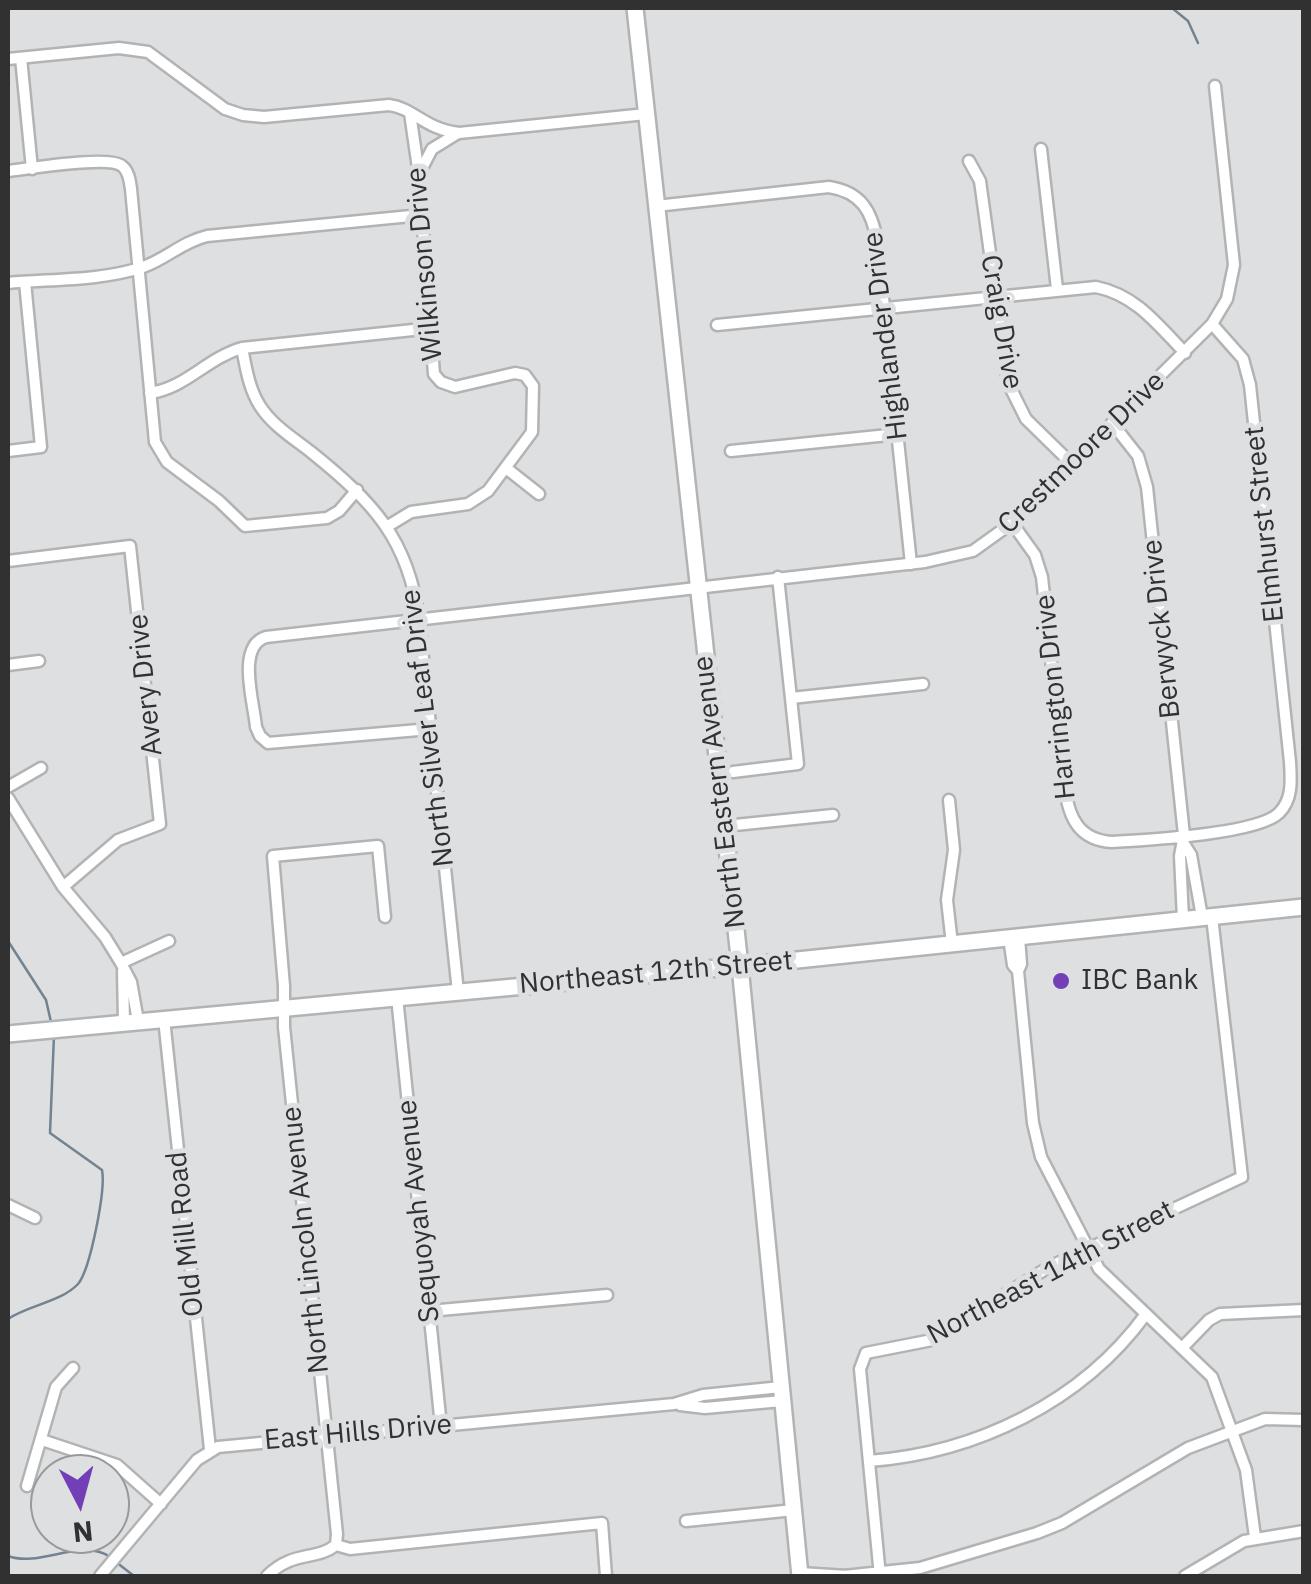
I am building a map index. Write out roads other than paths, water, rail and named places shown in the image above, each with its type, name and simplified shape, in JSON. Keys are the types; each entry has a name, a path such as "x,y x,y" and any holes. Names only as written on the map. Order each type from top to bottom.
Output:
{"main road":[{"name":"North Eastern Avenue","path":"635,8 740,966 800,1575"},
{"name":"Northeast 12th Street","path":"8,1034 740,966 1304,907"}],"street":[{"path":"8,59 119,48 148,52 225,109 243,116 389,105 436,130 459,133 646,114"},
{"path":"21,58 32,169"},
{"name":"Crestmoore Drive","path":"430,729 268,743 256,727 250,662 254,642 275,636 600,602 696,586 950,558 972,551 1012,523 1184,354 1212,324 1227,299 1234,265 1216,86"},
{"name":"Wilkinson Drive","path":"388,526 405,514 473,502 488,491 532,432 532,380 515,373 455,387 434,374 419,175 410,113"},
{"path":"419,175 432,148 459,133"},
{"path":"1041,149 1057,289"},
{"name":"Craig Drive","path":"969,161 980,181 1005,370 1013,398 1026,419 1072,464"},
{"path":"8,171 100,162 123,166 129,178 155,442 160,455 220,501 245,526 327,518 340,511 357,490"},
{"name":"Highlander Drive","path":"656,206 822,188 847,192 866,206 875,226 911,564"},
{"path":"8,284 138,268 156,262 185,243 208,236 420,216"},
{"path":"8,450 41,447 25,282"},
{"path":"717,326 1096,287 1119,293 1148,314 1184,354"},
{"name":"Elmhurst Street","path":"1184,839 1270,820 1287,803 1291,779 1250,385 1243,358 1212,324"},
{"path":"150,394 174,388 222,355 242,348 432,328"},
{"name":"North Silver Leaf Drive","path":"242,348 252,392 267,416 357,490 388,526 410,574 419,620 458,992"},
{"name":"Berwyck Drive","path":"1112,423 1138,456 1147,487 1184,839 1207,917 1242,1177"},
{"path":"731,450 898,434"},
{"path":"506,468 540,494"},
{"name":"Harrington Drive","path":"1012,523 1035,555 1042,578 1070,814 1086,834 1103,842 1184,839"},
{"name":"Avery Drive","path":"8,561 130,546 160,824 118,840 62,887"},
{"path":"734,772 798,764 778,577"},
{"path":"8,665 39,661"},
{"path":"791,698 923,684"},
{"path":"8,787 41,768"},
{"path":"8,798 62,887 105,937 122,966 121,984 131,1022"},
{"path":"949,800 954,850 947,900 952,944"},
{"path":"725,826 832,814"},
{"name":"Berwyck Drive","path":"1183,920 1180,856 1184,839"},
{"name":"North Lincoln Avenue","path":"336,1545 273,856 378,846 385,917"},
{"path":"1014,938 1012,965 1018,971 1034,1135 1041,1157 1099,1270 1212,1377 1248,1478 1254,1537"},
{"path":"122,966 168,941"},
{"name":"Sequoyah Avenue","path":"396,997 441,1426"},
{"name":"Old Mill Road","path":"164,1019 210,1449"},
{"name":"Northeast 14th Street","path":"869,1461 861,1362 870,1351 932,1340 1049,1267 1242,1177"},
{"path":"8,1205 35,1218"},
{"path":"429,1311 607,1295"},
{"path":"1184,1348 1209,1320 1220,1314 1304,1310"},
{"path":"880,1574 869,1461 928,1453 1006,1427 1094,1372 1146,1314"},
{"path":"27,1486 56,1387 73,1368"},
{"name":"East Hills Drive","path":"210,1449 674,1404 703,1395 781,1394"},
{"path":"800,1575 846,1576 920,1568 1051,1528 1167,1458 1274,1417 1304,1420"},
{"path":"42,1440 117,1465 161,1504"},
{"path":"103,1572 210,1449"},
{"path":"686,1520 794,1510"},
{"path":"267,1576 290,1559 336,1545 350,1549 392,1546 602,1524 606,1576"},
{"path":"1186,1576 1254,1537 1304,1531"}],"waterway":[{"path":"1172,8 1188,21 1198,43"},
{"path":"8,941 46,1000 51,1022"},
{"path":"8,1319 63,1295 78,1284 92,1247 99,1211 102,1170 50,1133 54,1035"},
{"path":"8,1556 20,1559 86,1550 110,1557"},
{"path":"116,1562 134,1576"}],"place":[{"name":"IBC Bank","path":"1061,981"}]}
